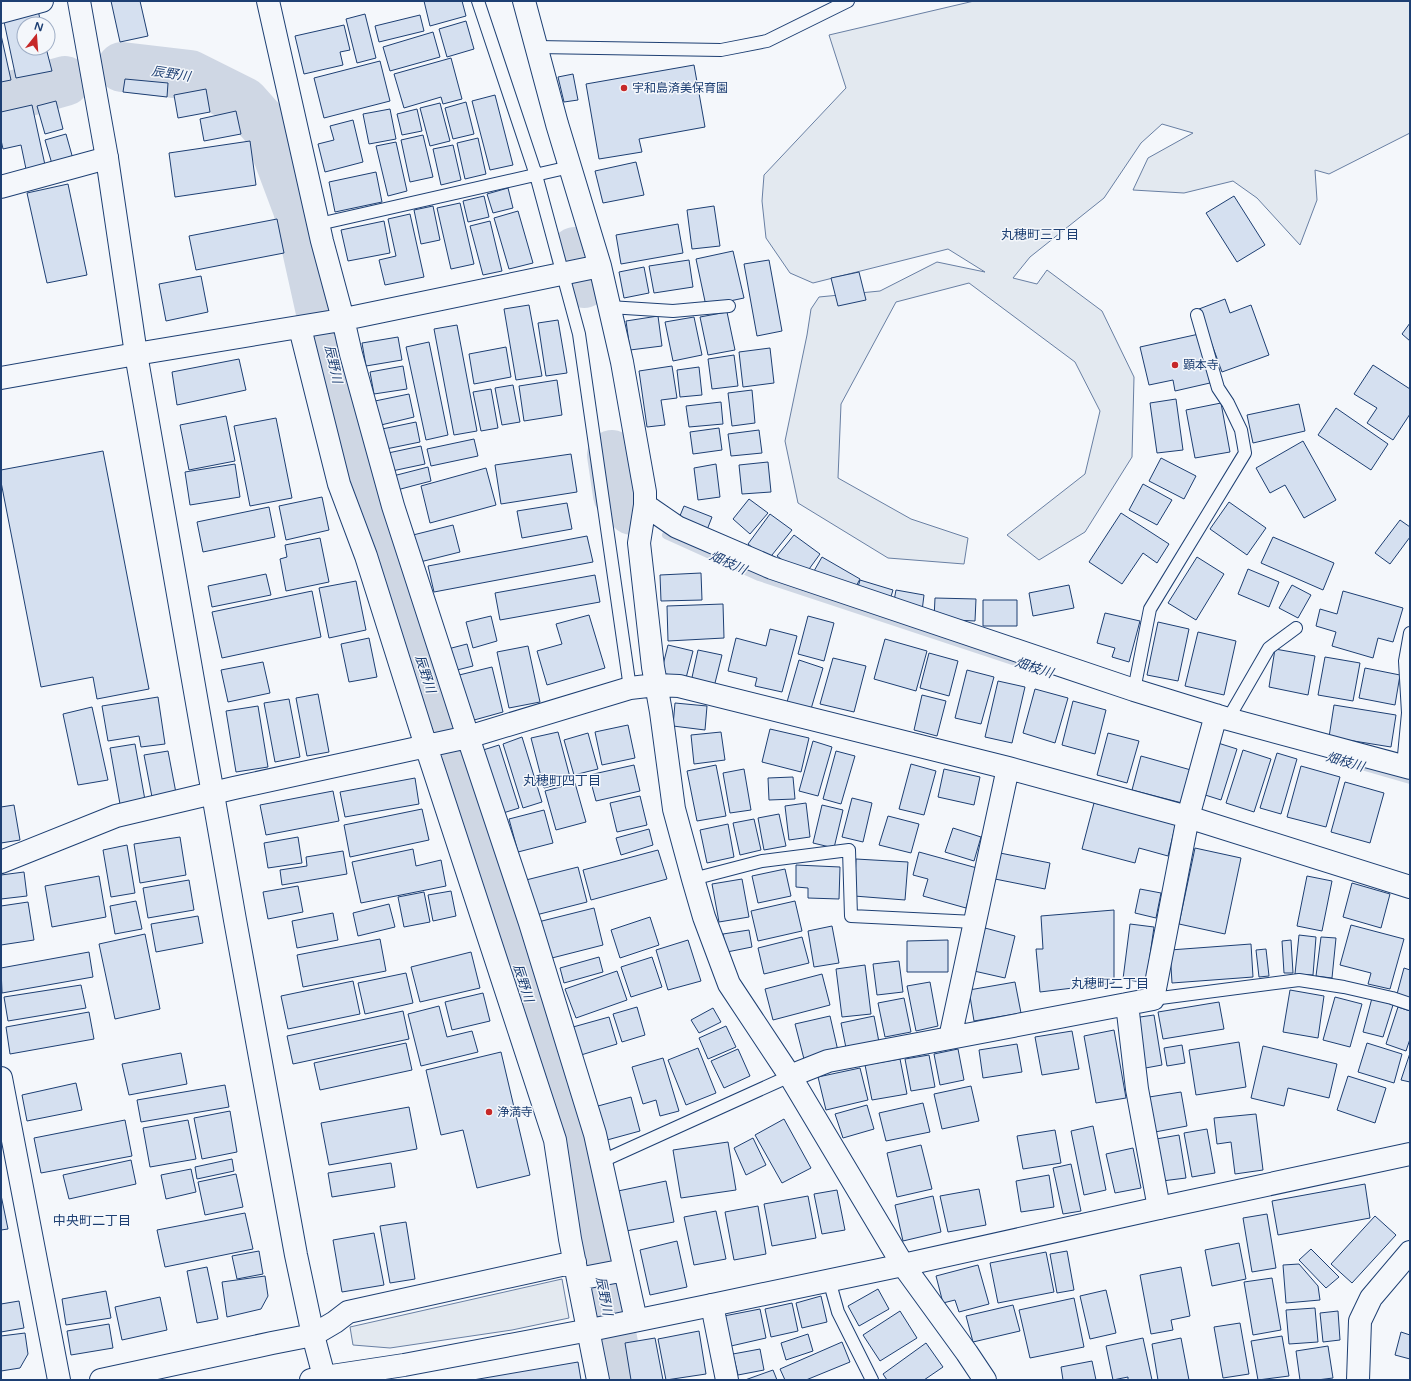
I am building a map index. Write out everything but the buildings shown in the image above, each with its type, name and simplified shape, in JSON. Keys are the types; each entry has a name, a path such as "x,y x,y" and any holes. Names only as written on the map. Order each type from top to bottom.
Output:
{"street":[{"path":"1,12 42,1"},
{"path":"79,1 107,158 136,354 212,793 296,1255 314,1335 320,1379 404,1365 712,1305 903,1265 1410,1154"},
{"path":"268,1 339,320 351,354 393,506 532,930 594,1134 620,1271 611,1325 598,1380"},
{"path":"524,1 570,167 581,270 609,307 622,362 645,492 645,505 640,542 656,685 674,809 704,918 729,984 790,1076 903,1265 985,1380"},
{"path":"1,188 107,158"},
{"path":"1,378 136,354 304,327 581,270"},
{"path":"304,327 339,484 366,556 431,745 555,1140 570,1239 581,1272 611,1325"},
{"path":"645,505 677,527 772,568 1134,690 1217,722 1406,767"},
{"path":"1,862 116,816 212,793 468,737 630,688 656,685 679,686 1008,768 1188,816 1410,887"},
{"path":"790,1076 828,1061 1153,999 1188,816 1217,722"},
{"path":"950,1038 1008,768"},
{"path":"1127,1004 1137,1089 1159,1208"},
{"path":"1,1078 59,1380"},
{"path":"1358,1380 1360,1321 1371,1298 1410,1252"},
{"path":"101,1380 264,1344 314,1335 348,1312 581,1272 620,1271"},
{"path":"712,1305 727,1380"}],"lane":[{"path":"478,1 536,175 581,270 579,334 630,688"},
{"path":"537,47 721,50 766,41 848,1"},
{"path":"318,224 570,167"},
{"path":"609,307 673,311 729,306"},
{"path":"1134,690 1150,609 1245,453 1241,430 1228,403 1218,388 1197,315"},
{"path":"1217,722 1269,648 1296,628"},
{"path":"1406,767 1408,713 1405,661 1410,633"},
{"path":"693,879 762,861 849,850 851,916 975,922"},
{"path":"1153,999 1299,980 1344,987 1392,998 1410,1004"},
{"path":"600,1162 790,1076"},
{"path":"829,1280 838,1312 872,1380"}],"shaded area":[{"path":"974,1 1410,1 1410,133 1329,174 1315,170 1317,200 1300,245 1257,198 1233,181 1184,193 1133,190 1148,158 1193,133 1162,124 1141,143 1104,198 1030,257 1013,278 1037,284 1047,270 1102,311 1134,377 1132,457 1085,532 1039,560 1007,535 1085,474 1100,411 1075,362 969,283 896,302 841,404 838,478 911,519 968,538 964,564 888,558 798,503 785,441 811,309 819,297 880,291 937,262 985,272 948,249 813,283 790,273 766,238 762,201 764,175 846,88 829,35"},
{"path":"562,1279 569,1318 512,1330 390,1348 353,1345 350,1327"}],"waterway":[{"name":"辰野川","path":"122,67 190,75 244,102 268,129 298,209 333,366 354,450 576,1151 620,1380"},
{"name":"辰野川","path":"1,99 65,81"},
{"path":"575,252 584,283"},
{"name":"畑枝川","path":"612,455 618,495 632,510"},
{"name":"畑枝川","path":"666,535 759,577 1037,669"},
{"name":"畑枝川","path":"1351,763 1410,780"}],"place":[{"name":"宇和島済美保育園","path":"624,88"},
{"name":"顕本寺","path":"1175,365"},
{"name":"浄満寺","path":"489,1112"}],"district":[{"name":"丸穂町三丁目","path":"1040,235"},
{"name":"丸穂町四丁目","path":"562,781"},
{"name":"丸穂町二丁目","path":"1110,984"},
{"name":"中央町二丁目","path":"92,1221"}]}
